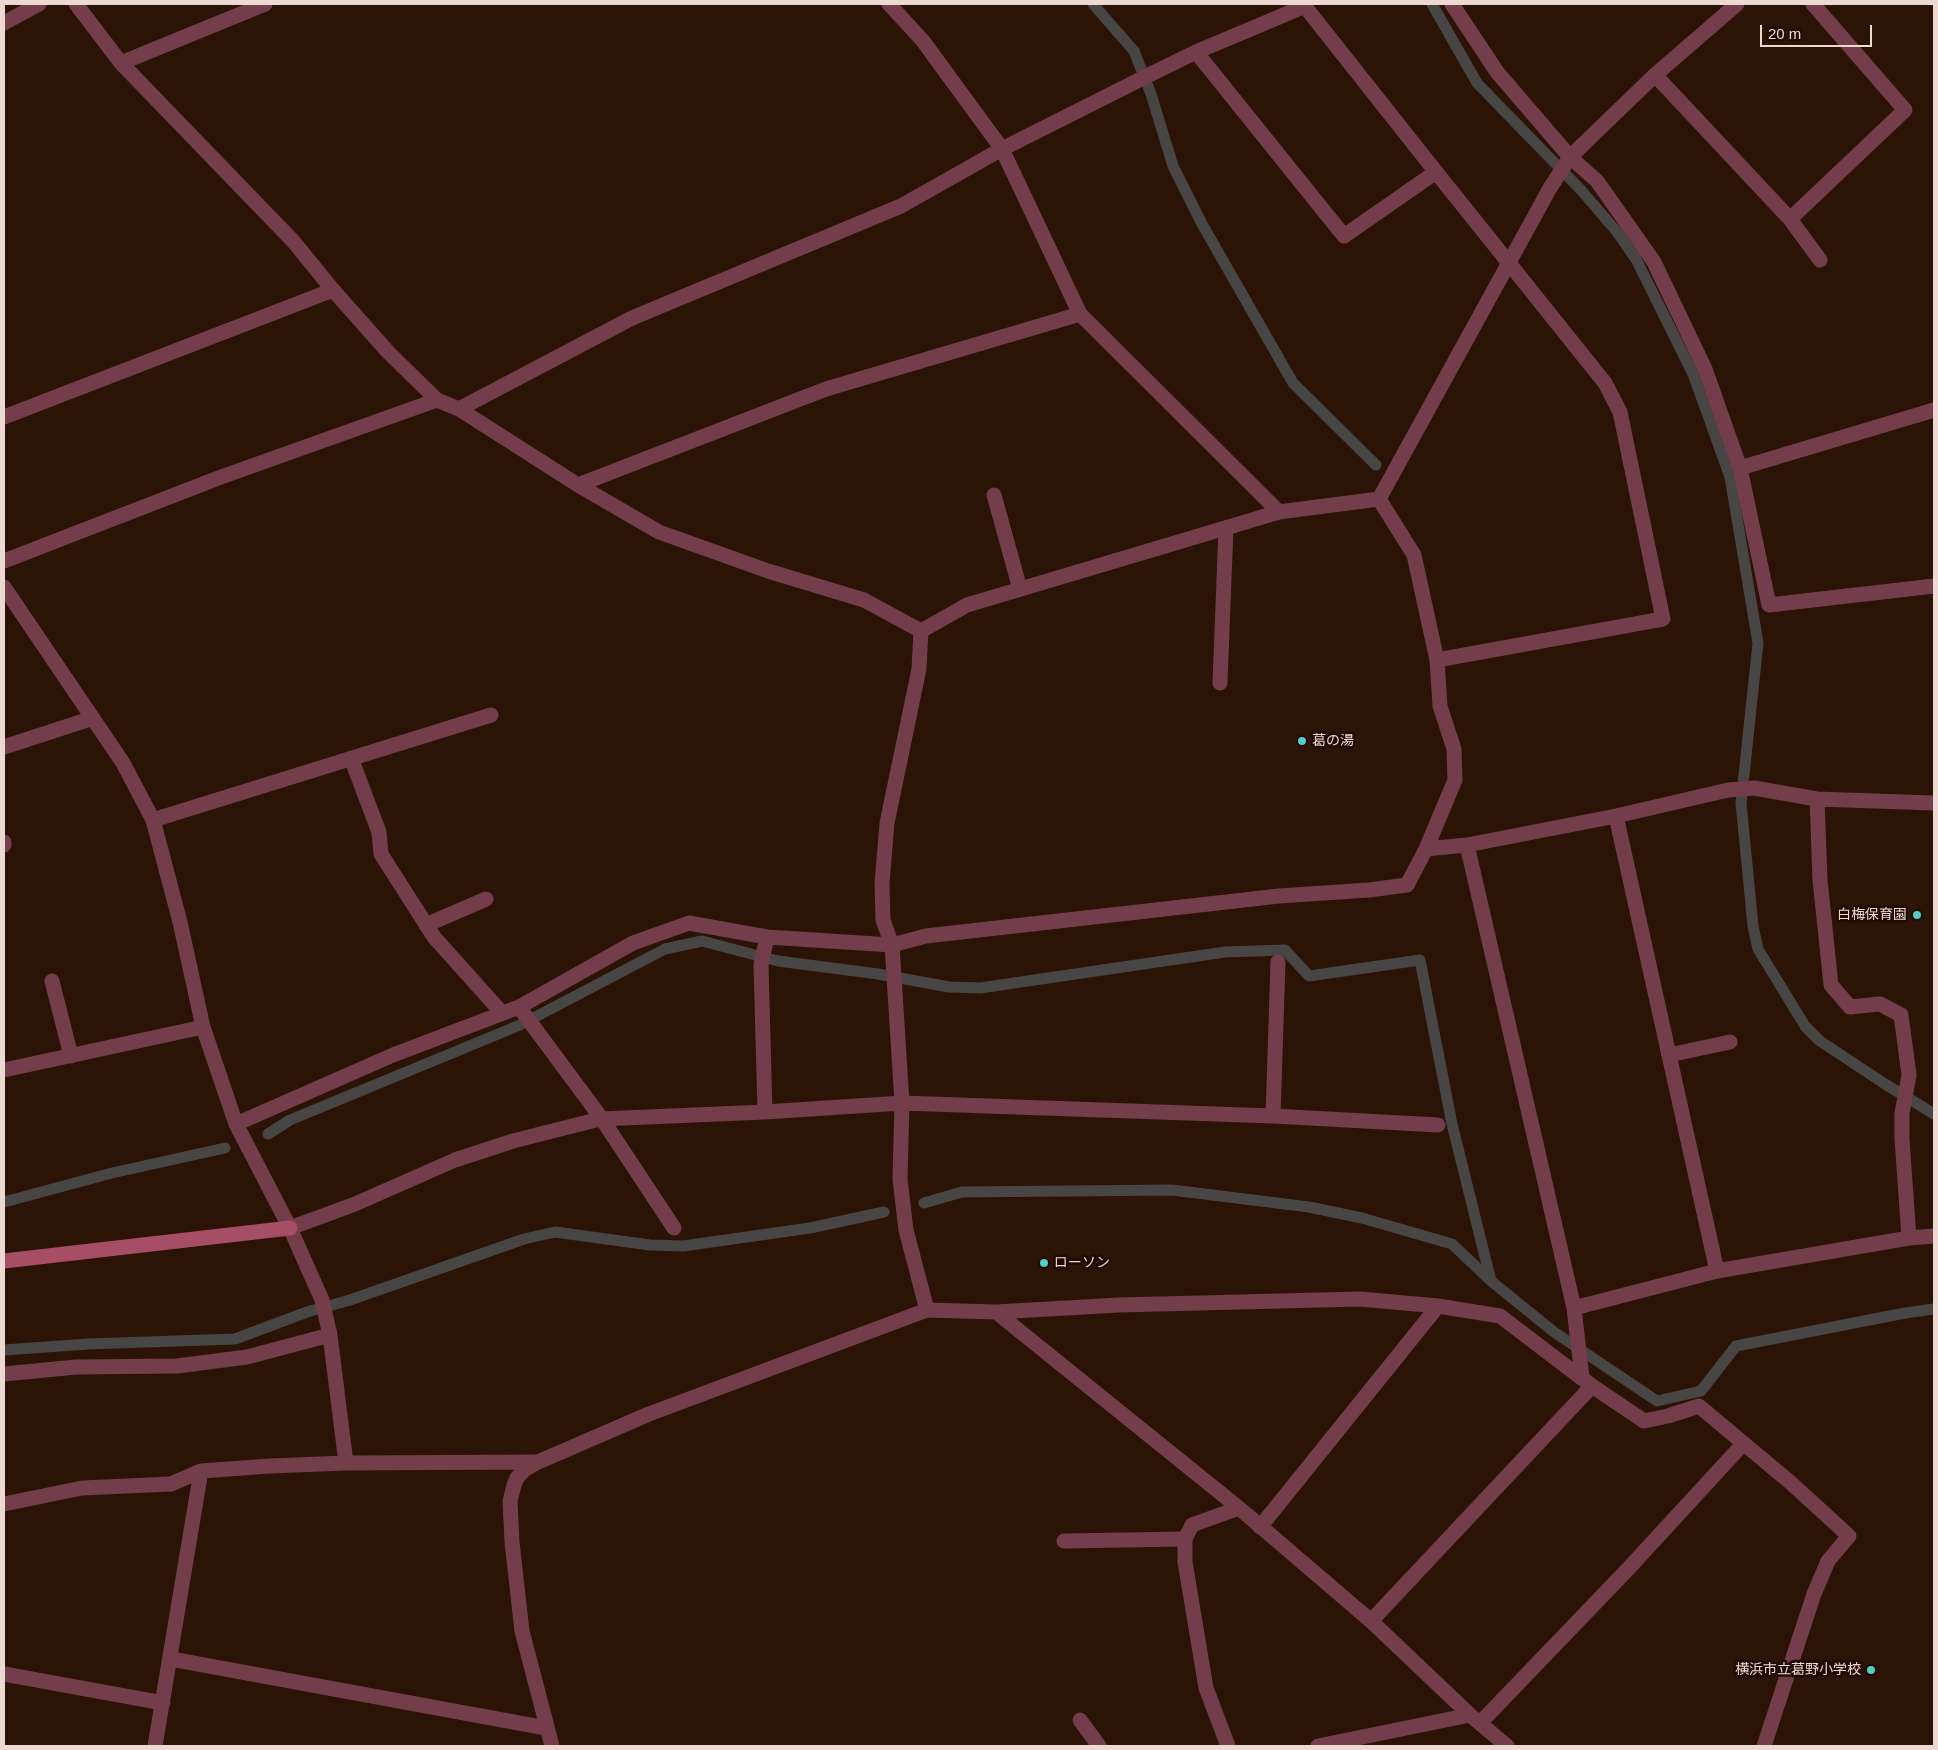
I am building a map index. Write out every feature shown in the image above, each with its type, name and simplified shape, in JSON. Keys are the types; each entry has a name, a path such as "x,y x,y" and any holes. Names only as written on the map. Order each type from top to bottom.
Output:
{"street":[{"path":"4,23 40,4"},
{"path":"76,4 121,63 293,241 388,352 437,400 459,409 578,484 659,532 768,571 864,600 920,631"},
{"path":"121,63 266,4"},
{"path":"889,4 923,41 1002,149 1080,314 1279,512"},
{"path":"1452,4 1497,72 1569,159 1597,181 1654,262 1705,369 1740,468 1769,605 1934,586"},
{"path":"1379,499 1550,188 1569,159 1654,75 1737,4"},
{"path":"1790,219 1905,110 1813,4"},
{"path":"459,409 632,318 901,206 1002,149 1153,73 1304,5 1605,383 1620,412 1663,619 1437,660"},
{"path":"1196,52 1344,236 1436,172"},
{"path":"1654,75 1790,219 1820,260"},
{"path":"4,417 333,290"},
{"path":"578,484 826,389 1080,314"},
{"path":"4,561 221,477 437,400"},
{"path":"1740,468 1934,410"},
{"path":"994,495 1020,589"},
{"path":"920,631 967,605 1279,512 1379,499"},
{"path":"236,1124 393,1055 519,1007 633,942 689,923 764,951 892,945 935,935 1279,896 1369,890 1407,885 1426,849 1454,780 1454,750 1440,706 1437,660 1414,555 1379,499"},
{"path":"1220,682 1226,528"},
{"path":"4,587 123,763 152,820 180,922 203,1027 236,1124 290,1228 322,1300 328,1328 346,1463"},
{"path":"920,631 919,669 887,823 882,884 883,920 892,945 902,1104 900,1179 906,1230 927,1310"},
{"path":"152,820 490,714"},
{"path":"4,747 94,718"},
{"path":"351,758 379,832 381,854 434,937 502,1013"},
{"path":"1426,849 1467,845 1616,816 1728,790 1754,788 1817,799 1934,803"},
{"path":"1817,799 1820,880 1831,985 1850,1007 1880,1004 1901,1015 1909,1075 1902,1112 1909,1238"},
{"path":"1616,816 1717,1272"},
{"path":"1467,845 1574,1308 1585,1377"},
{"path":"426,925 486,898"},
{"path":"764,951 765,1112"},
{"path":"1274,1116 1278,962"},
{"path":"52,981 71,1056"},
{"path":"519,1007 602,1119 674,1228"},
{"path":"4,1070 203,1027"},
{"path":"1669,1055 1730,1042"},
{"path":"4,1261 290,1228 355,1204 454,1160 513,1141 602,1119 902,1104 1274,1116 1438,1125"},
{"path":"1574,1308 1717,1272 1909,1238 1934,1236"},
{"path":"552,1746 522,1631 512,1542 510,1501 517,1478 524,1470 538,1462 650,1414 927,1310 996,1312 1119,1305 1360,1299 1438,1306 1500,1316 1644,1421 1699,1406 1791,1483 1848,1536 1828,1561 1814,1594 1764,1746"},
{"path":"1260,1527 1438,1306"},
{"path":"996,1312 1239,1508 1371,1621 1475,1719 1507,1746"},
{"path":"4,1374 76,1367 178,1366 248,1357 328,1328"},
{"path":"1371,1621 1585,1377"},
{"path":"1318,1746 1475,1719 1628,1569 1744,1444"},
{"path":"4,1504 82,1488 171,1484 201,1471 346,1463 538,1462"},
{"path":"155,1746 201,1471"},
{"path":"1228,1746 1206,1688 1185,1562 1185,1539 1192,1525 1239,1508"},
{"path":"1064,1541 1185,1539"},
{"path":"170,1659 546,1728"},
{"path":"4,1674 163,1703"},
{"path":"1080,1720 1099,1746"}],"waterway":[{"path":"1093,4 1134,51 1151,94 1173,166 1202,224 1293,383 1376,465"},
{"path":"1432,4 1477,83 1581,190 1617,232 1636,259 1693,374 1730,477 1758,643 1741,803 1753,926 1758,949 1805,1026 1820,1041 1934,1114"},
{"path":"268,1134 290,1120 520,1025 665,949 702,941 778,961 878,974 949,987 980,988 1225,952 1285,950 1309,976 1420,960 1452,1124 1491,1281"},
{"path":"4,1202 112,1173 225,1148"},
{"path":"924,1203 962,1192 1172,1190 1309,1207 1362,1218 1452,1244 1491,1281 1554,1332 1657,1401 1701,1391 1736,1346 1934,1309"},
{"path":"4,1350 88,1344 235,1339 307,1312 350,1300 524,1239 555,1232 650,1245 683,1246 810,1228 884,1212"}],"place":[{"name":"葛の湯","path":"1302,741"},
{"name":"白梅保育園","path":"1917,915"},
{"name":"ローソン","path":"1044,1263"},
{"name":"横浜市立葛野小学校","path":"1871,1670"}]}
